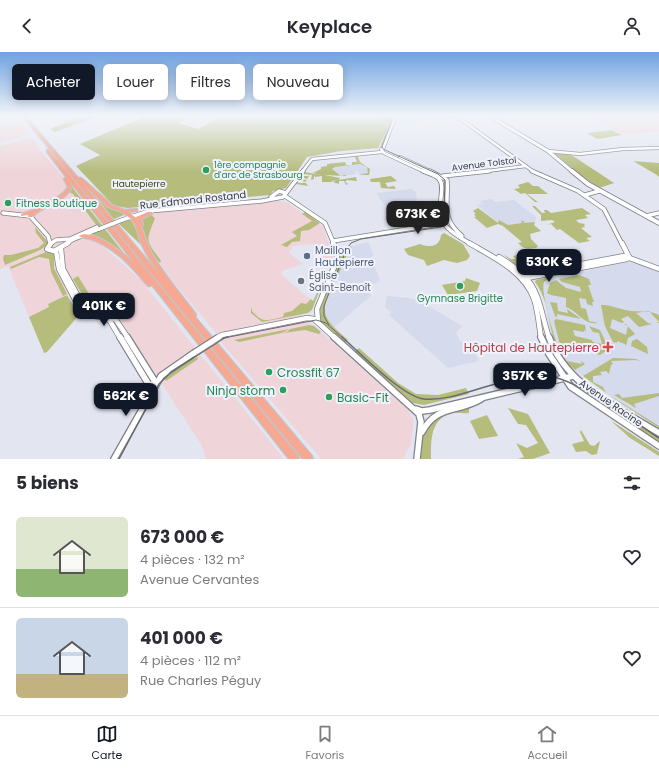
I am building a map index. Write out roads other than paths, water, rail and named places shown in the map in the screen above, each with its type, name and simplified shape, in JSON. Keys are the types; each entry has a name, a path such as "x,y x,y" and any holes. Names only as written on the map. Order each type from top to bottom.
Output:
{"highway":[{"path":"35,134 57,159 110,206 124,210 132,215 161,273 202,327 205,341"},
{"path":"38,134 205,341 295,459"},
{"path":"23,215 35,211 63,196 70,188 70,185 57,159"},
{"path":"124,210 132,215"},
{"path":"31,217 35,211"},
{"path":"142,237 142,229 138,218 150,213"},
{"path":"82,236 97,238 114,249 147,280 177,318 205,341 308,459"}],"main road":[{"path":"519,134 549,152 582,180 659,223"}],"street":[{"path":"382,150 389,134"},
{"path":"481,134 540,176 572,188 585,195 607,212 629,257 659,269"},
{"path":"549,152 586,154 623,149 659,148"},
{"path":"285,193 309,158 382,150 442,178 447,182 445,210 449,223 333,241"},
{"path":"277,196 285,193 312,159 382,150 442,178"},
{"name":"Avenue Tolstoï","path":"442,178 526,166"},
{"path":"442,178 439,211 443,223"},
{"path":"585,195 600,191"},
{"path":"114,459 154,384 161,376 222,335 310,318 317,309 338,257 333,241 324,222 285,193"},
{"name":"Rue Edmond Rostand","path":"67,241 144,210 264,199 277,196"},
{"name":"Rue Edmond Rostand","path":"132,215 153,211 262,200 277,196"},
{"path":"132,215 144,210"},
{"path":"1,212 31,217 48,236 50,243 47,249 56,251 61,249 67,241"},
{"path":"1,212 31,217"},
{"path":"646,216 659,213"},
{"name":"Avenue Racine","path":"443,223 460,238 499,260 524,277 534,299 540,334 545,347 571,387 659,446"},
{"name":"Avenue Racine","path":"449,223 463,236 501,258 524,277 540,298 550,344 559,359 573,376 659,433"},
{"name":"Rue Edmond Rostand","path":"67,241 98,228"},
{"path":"48,236 58,240 67,241"},
{"path":"50,243 58,240"},
{"path":"61,249 64,271 84,305 90,310 107,314 116,320 154,380 154,384"},
{"path":"56,251 59,269 80,309 88,315 106,318 110,321 149,385 154,384"},
{"path":"524,277 628,259 629,257"},
{"path":"317,309 317,317 320,325"},
{"path":"310,318 320,325 413,408 420,417 417,459"},
{"path":"413,408 425,411 481,399 573,376"},
{"path":"419,438 424,426 437,413 476,402 481,399"}],"tram line":[{"path":"329,325 324,316 324,306 346,250 351,243 361,239 441,227 447,222 444,212 445,180 438,174 383,149 382,146 387,134"},
{"path":"224,338 316,320 326,323 343,338"},
{"path":"224,338 228,337"},
{"path":"342,337 393,382 405,391 424,399 458,395 520,378 548,376 560,379 589,392 659,438"},
{"path":"119,459 159,384 171,372 224,338"}],"place":[{"name":"1ère compagnie d'arc de Strasbourg","path":"206,170"},
{"name":"Fitness Boutique","path":"8,203"},
{"name":"Maillon Hautepierre","path":"307,256"},
{"name":"Église Saint-Benoît","path":"301,281"},
{"name":"Gymnase Brigitte","path":"460,286"},
{"name":"Hôpital de Hautepierre","path":"608,347"},
{"name":"Crossfit 67","path":"269,372"},
{"name":"Ninja storm","path":"283,390"},
{"name":"Basic-Fit","path":"329,397"}],"park label":[{"name":"Hautepierre","path":"139,184"}]}
